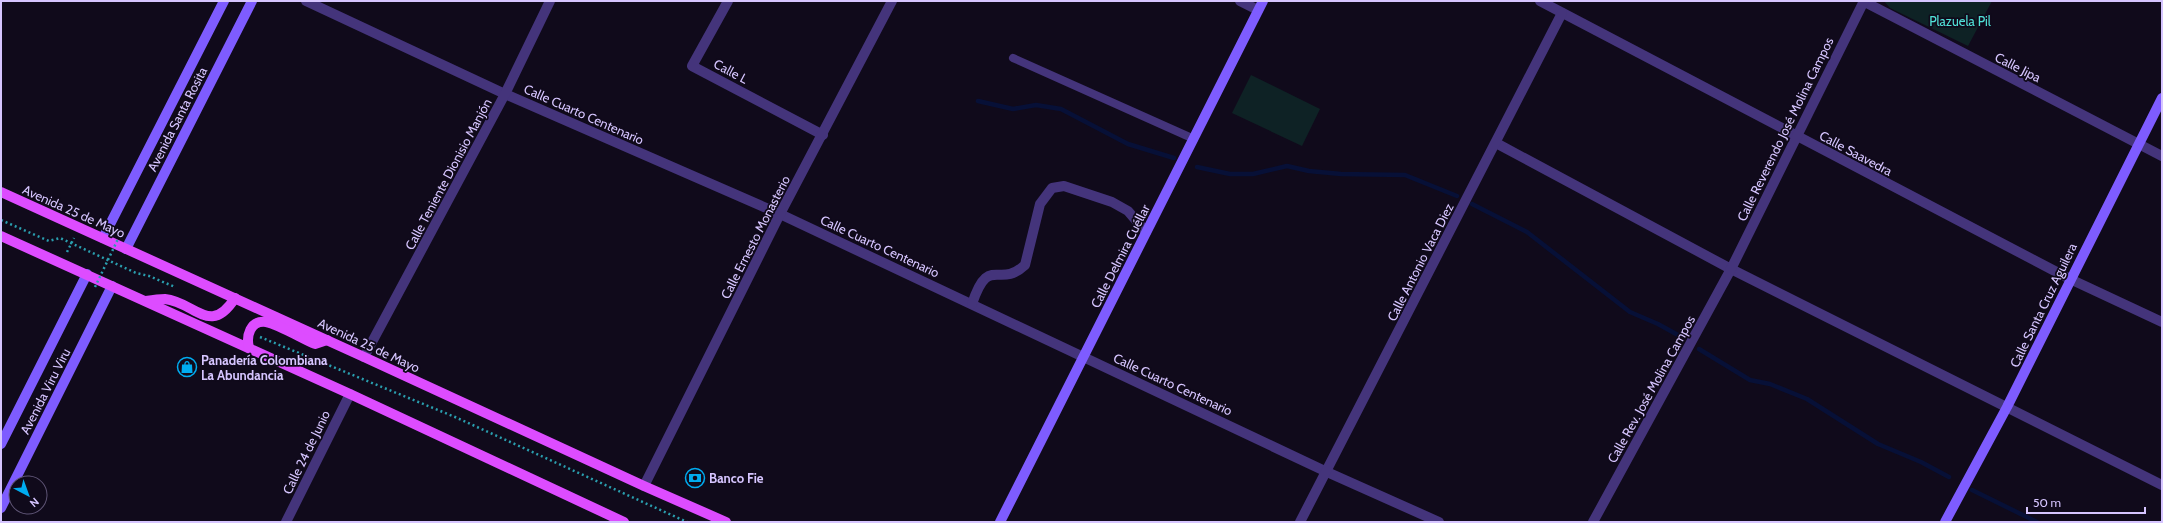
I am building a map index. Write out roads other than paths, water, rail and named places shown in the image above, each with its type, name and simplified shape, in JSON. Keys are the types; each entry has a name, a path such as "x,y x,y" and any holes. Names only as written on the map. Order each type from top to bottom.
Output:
{"main road":[{"name":"Avenida Santa Rosita","path":"103,238 224,1"},
{"name":"Avenida Santa Rosita","path":"126,249 252,1"},
{"name":"Calle Delmira Cuéllar","path":"1000,522 1261,5"},
{"name":"Calle Santa Cruz Aguilera","path":"1945,522 2007,407 2138,143 2162,98"},
{"name":"Avenida 25 de Mayo","path":"1,192 644,486 726,522"},
{"path":"1,236 350,394 624,522"},
{"name":"Avenida Viru Viru","path":"1,444 87,274"},
{"name":"Avenida Viru Viru","path":"1,508 112,286"},
{"path":"144,301 165,299 210,317 220,315 227,309 235,298"},
{"path":"249,348 247,338 249,332 257,324 266,322 315,344 327,340"}],"street":[{"name":"Calle Cuarto Centenario","path":"306,1 505,94 780,214 1084,356 1327,472 1439,522"},
{"name":"Calle Teniente Dionisio Manjón","path":"364,357 505,94 550,1"},
{"name":"Calle L","path":"728,1 692,66 823,135"},
{"name":"Calle Ernesto Monasterio","path":"644,486 780,214 823,135 892,1"},
{"path":"1240,1 1261,5"},
{"name":"Calle Saavedra","path":"1540,1 2070,279 2162,322"},
{"name":"Calle Reverendo José Molina Campos","path":"1731,269 1863,1"},
{"name":"Calle Jipa","path":"1863,1 2162,156"},
{"name":"Calle Antonio Vaca Diez","path":"1300,522 1562,13"},
{"path":"1496,143 1731,269 2162,485"},
{"path":"972,304 978,286 984,277 992,274 1003,275 1018,272 1025,265 1040,204 1052,188 1064,186 1112,202 1128,211 1146,232"},
{"name":"Calle Rev. José Molina Campos","path":"1593,522 1731,269"},
{"name":"Calle 24 de Junio","path":"286,522 350,394"}],"lane":[{"path":"1012,58 1194,139"}],"waterway":[{"path":"978,101 1013,109 1036,105 1061,109 1128,144 1174,158"},
{"path":"1197,167 1230,174 1253,174 1287,166 1309,171 1341,174 1405,175 1457,196"},
{"path":"1472,204 1527,232 1630,312 1658,324 1678,335"},
{"path":"1699,349 1750,380 1770,384 1807,399 1878,444 1921,462 1949,477"},
{"path":"1972,490 2037,522"}],"place":[{"name":"Panadería Colombiana La Abundancia","path":"187,367"},
{"name":"Banco Fie","path":"695,478"}],"park label":[{"name":"Plazuela Pil","path":"1960,21"}]}
